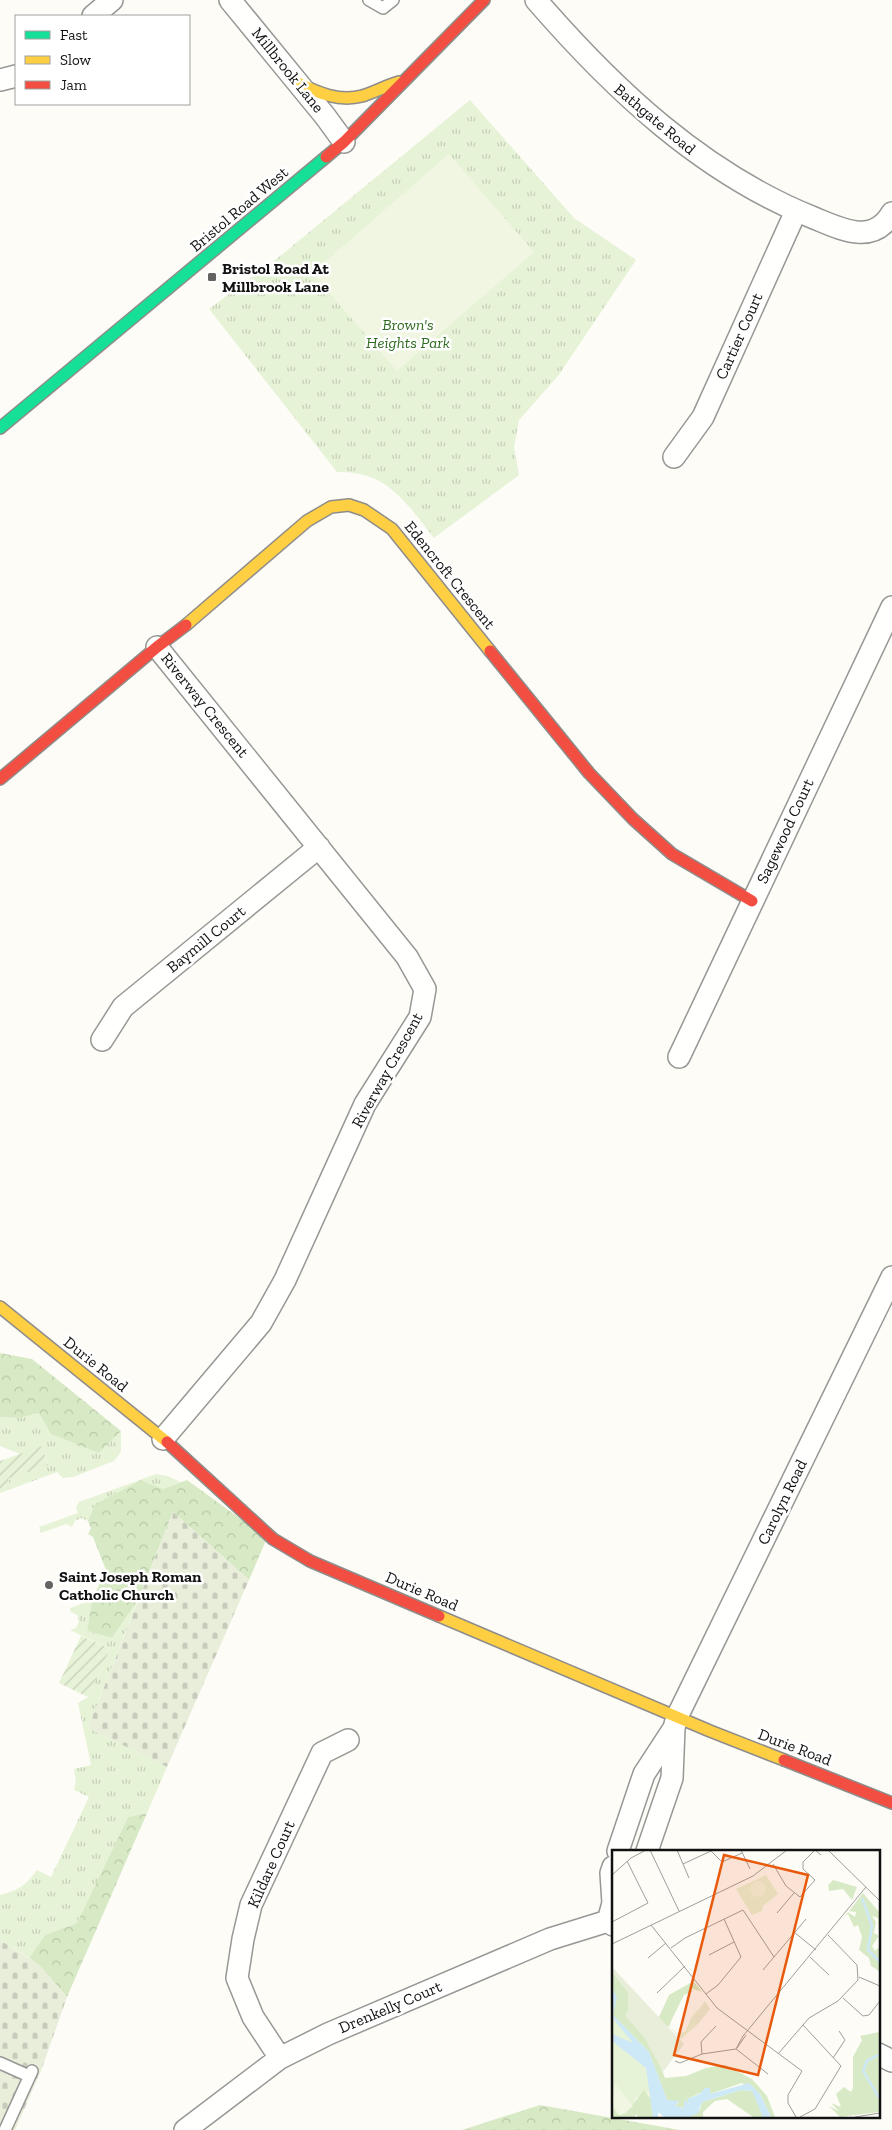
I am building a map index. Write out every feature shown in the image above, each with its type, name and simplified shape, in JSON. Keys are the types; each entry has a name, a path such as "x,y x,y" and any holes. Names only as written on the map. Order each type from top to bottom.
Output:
{"street":[{"path":"94,15 112,0"},
{"name":"Millbrook Lane","path":"230,0 344,142"},
{"name":"Bristol Road West","path":"0,428 344,142 484,0"},
{"name":"Bathgate Road","path":"536,0 574,44 613,83 674,137 732,177 796,211 856,233 864,233 878,228 892,213"},
{"path":"0,80 15,76"},
{"path":"298,83 324,95 342,99 362,96 406,81"},
{"name":"Cartier Court","path":"674,457 703,417 796,211"},
{"name":"Edencroft Crescent","path":"0,779 158,646 173,637 307,521 332,507 356,505 392,529 589,773 633,819 672,854 752,901"},
{"name":"Sagewood Court","path":"679,1056 892,607"},
{"name":"Riverway Crescent","path":"158,646 407,956 426,989 420,1017 365,1104 286,1280 262,1323 164,1439"},
{"name":"Baymill Court","path":"102,1040 123,1006 319,847"},
{"name":"Carolyn Road","path":"618,1850 644,1774 676,1722 892,1277"},
{"name":"Durie Road","path":"0,1307 164,1439 273,1539 310,1561 676,1722 892,1803"},
{"name":"Carolyn Road","path":"648,1850 672,1778 676,1722"},
{"name":"Kildare Court","path":"280,2058 253,2017 237,1978 243,1939 251,1905 322,1753 348,1740"},
{"path":"612,1870 612,1913"},
{"name":"Drenkelly Court","path":"185,2130 280,2058 328,2034 612,1913"},
{"path":"880,2055 892,2061"}],"lane":[{"path":"369,0 383,8 392,0"},
{"path":"0,2063 30,2074 5,2130"}],"green space":[{"name":"Brown's Heights Park","path":"470,100 574,218 636,260 558,376 519,420 514,447 519,475 434,538 394,491 369,477 354,473 337,472 209,309 279,257"},
{"path":"449,154 534,252 397,371 312,273"},
{"path":"0,1353 32,1359 121,1431 99,1453 51,1434 39,1413 19,1418 0,1417"},
{"path":"39,1413 99,1453 121,1431 121,1452 114,1461 73,1477 63,1478 57,1472 11,1489 8,1479 48,1464 42,1447 20,1454 0,1446 0,1417 19,1418"},
{"path":"42,1446 48,1465 8,1479 11,1489 0,1493 0,1461"},
{"path":"156,1474 181,1482 163,1489 141,1480 95,1504 88,1521 81,1518 75,1521 72,1527 66,1524 41,1533 39,1527 78,1513 76,1507 79,1502"},
{"path":"141,1480 163,1489 187,1480 267,1538 249,1580 173,1512 138,1600 112,1638 87,1631 92,1600 106,1570 93,1537 88,1534 91,1528 88,1521 95,1504"},
{"path":"173,1512 249,1580 167,1767 88,1728"},
{"path":"92,1600 87,1631 112,1638 138,1600 88,1728 167,1767 147,1813 128,1817 77,1923 45,1935 29,1958 0,1940 0,1895 21,1887 37,1870 51,1877 89,1797 74,1790 76,1781 74,1769 91,1765 78,1703 88,1697 110,1649 70,1630 76,1628 79,1621 77,1615 71,1612 70,1608"},
{"path":"81,1636 110,1649 88,1697 59,1683"},
{"path":"147,1813 67,1997 39,1965 29,1958 45,1935 77,1923 128,1817"},
{"path":"0,1940 39,1965 67,1997 41,2071 15,2130 0,2130"},
{"path":"540,2105 680,2130 462,2130"}],"traffic: fast":[{"path":"0,428 326,157"}],"traffic: slow":[{"path":"298,83 321,93 353,98 399,82"},
{"path":"186,625 307,521 331,507 349,505 364,510 392,529 490,651"},
{"path":"0,1307 167,1442"},
{"path":"439,1616 710,1731 784,1760"}],"traffic: jam":[{"path":"326,157 344,142 484,0"},
{"path":"0,779 157,647 186,625"},
{"path":"490,651 589,773 633,819 672,854 752,901"},
{"path":"167,1442 273,1539 310,1561 439,1616"},
{"path":"784,1760 892,1803"}],"place":[{"name":"Bristol Road At Millbrook Lane","path":"212,277"},
{"name":"Saint Joseph Roman Catholic Church","path":"49,1585"}]}
